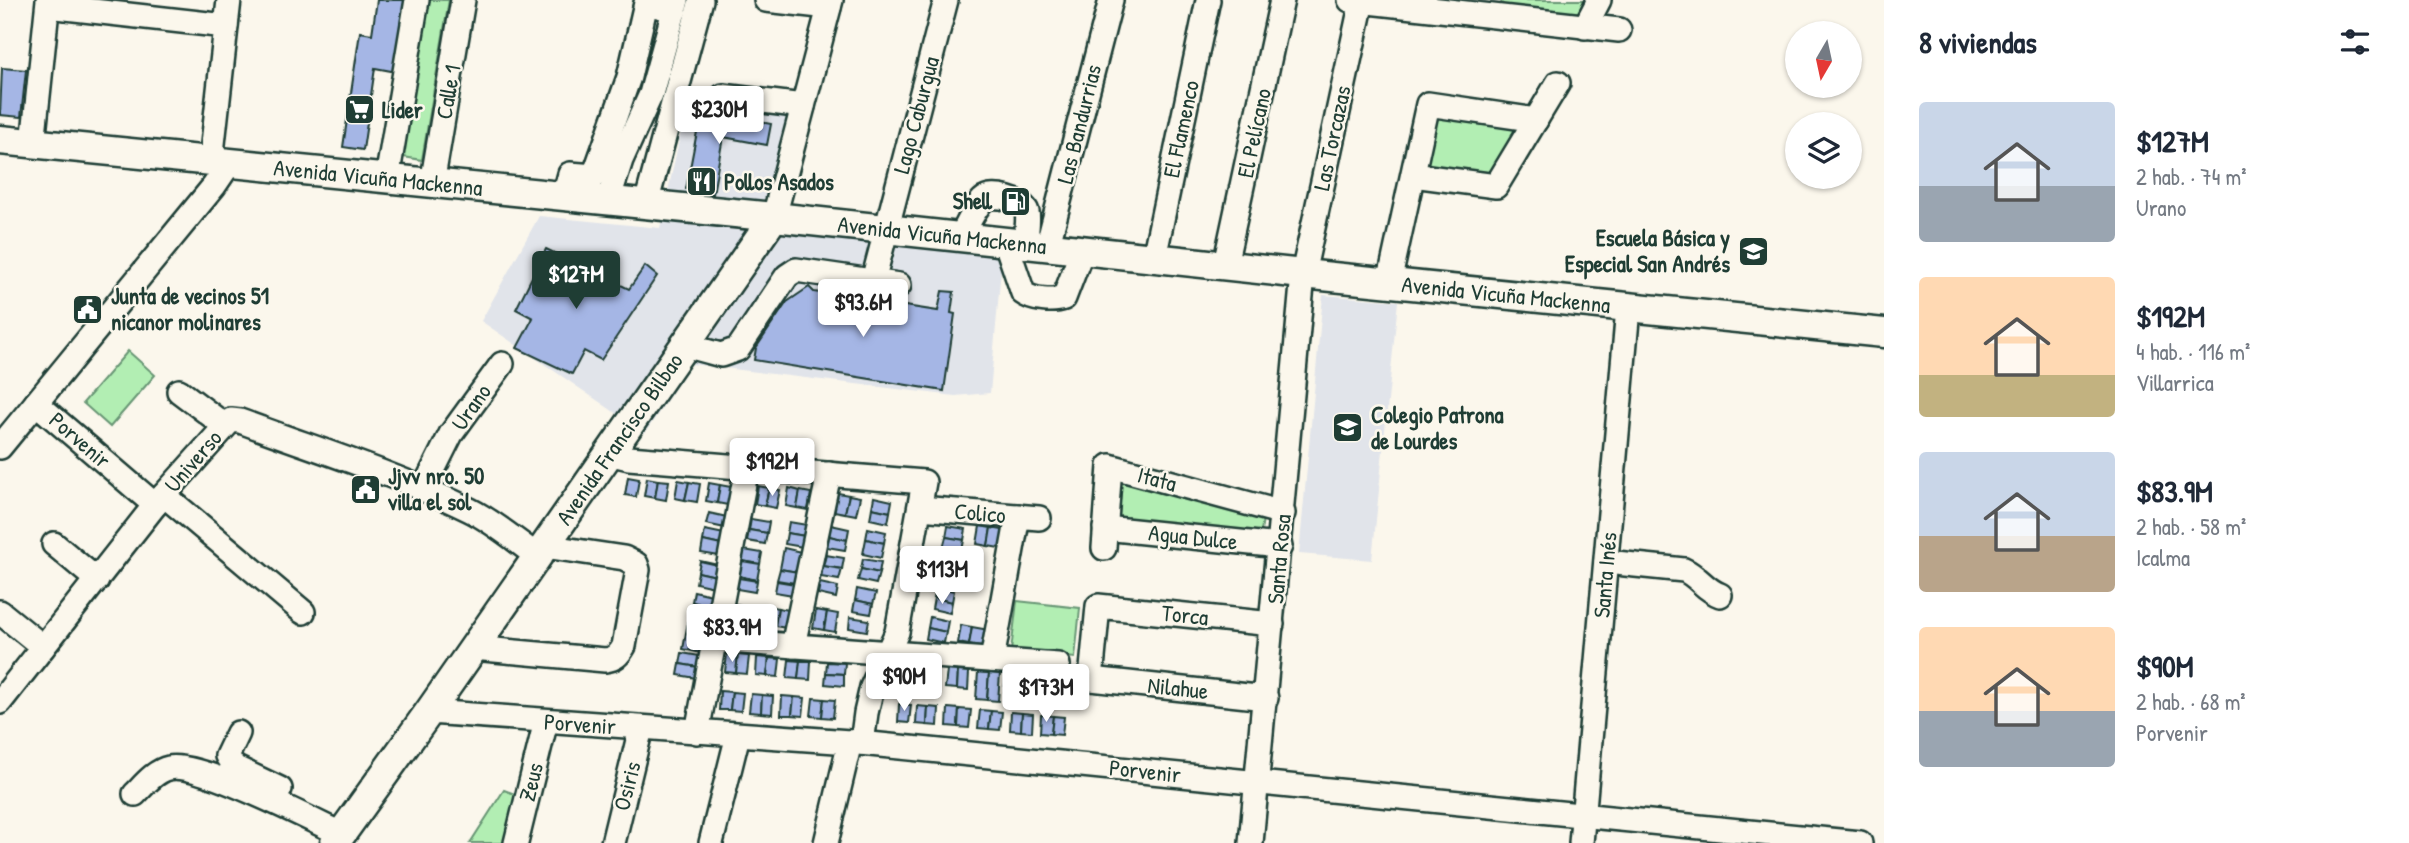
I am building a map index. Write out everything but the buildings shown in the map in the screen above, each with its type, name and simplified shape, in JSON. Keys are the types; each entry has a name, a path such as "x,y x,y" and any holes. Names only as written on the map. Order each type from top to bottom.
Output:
{"main road":[{"name":"Avenida Vicuña Mackenna","path":"0,141 774,217 1884,333"},
{"name":"Avenida Francisco Bilbao","path":"342,833 774,217"}],"street":[{"path":"0,447 214,186 220,163 229,0"},
{"path":"387,179 417,0"},
{"name":"Calle 1","path":"432,184 463,0"},
{"path":"646,204 701,0"},
{"path":"766,0 830,4"},
{"name":"Lago Caburgua","path":"873,281 946,0"},
{"name":"Las Bandurrias","path":"1026,245 1111,0"},
{"name":"El Flamenco","path":"1154,258 1208,0"},
{"name":"El Pelícano","path":"1225,265 1282,0"},
{"path":"1585,27 1599,0"},
{"path":"1356,1 1492,8 1585,27 1619,30"},
{"name":"Las Torcazas","path":"1303,274 1356,1"},
{"path":"33,144 48,3 226,26"},
{"path":"564,197 570,174 594,176 629,77 646,3 676,5 651,94 630,140 608,201"},
{"name":"Avenida Francisco Bilbao","path":"774,217 830,4"},
{"path":"1413,175 1496,186 1558,83"},
{"path":"723,96 803,106"},
{"path":"1389,283 1428,104 1536,120"},
{"path":"630,140 635,150 642,154 656,152 662,145"},
{"path":"960,238 982,201 992,196 1020,203 1027,216 1023,293 1028,297 1058,300 1063,298 1082,251"},
{"path":"684,345 721,355 738,349 787,276 796,270 899,285"},
{"name":"Santa Rosa","path":"1251,843 1303,274"},
{"name":"Santa Inés","path":"1581,843 1628,308"},
{"name":"Urano","path":"423,490 451,434 502,364"},
{"path":"179,391 224,425"},
{"name":"Porvenir","path":"36,403 303,612"},
{"name":"Universo","path":"0,701 159,500 231,420 240,421 423,490 482,517 540,551"},
{"path":"608,453 629,458 924,482 900,622 895,640 869,698 826,843"},
{"name":"Itata","path":"1104,538 1110,466 1283,513"},
{"path":"697,732 747,468"},
{"path":"793,646 829,474"},
{"name":"Colico","path":"920,508 1029,517 992,660"},
{"name":"Agua Dulce","path":"1104,538 1280,546"},
{"path":"54,544 97,580"},
{"path":"473,648 605,660 620,654 624,646 638,570 636,564 624,558 540,551"},
{"path":"1606,562 1684,570 1691,573 1707,589 1720,595"},
{"name":"Torca","path":"1091,679 1098,606 1272,624"},
{"path":"0,612 43,647"},
{"path":"714,640 1058,665"},
{"name":"Nilahue","path":"1091,679 1266,698"},
{"name":"Porvenir","path":"429,712 856,742 1860,843"},
{"name":"Zeus","path":"516,843 546,721"},
{"name":"Osiris","path":"613,843 641,728"},
{"path":"238,733 227,756 234,767 342,833"},
{"path":"711,843 738,735"},
{"path":"135,794 166,768 192,769 221,779 342,833"}],"shaded area":[{"path":"688,99 793,111 758,227 1002,258 990,393 955,396 691,364 645,433 481,321 539,216 660,228"},
{"name":"Colegio Patrona de Lourdes","path":"1323,295 1398,301 1372,560 1299,554"}],"green space":[{"path":"422,0 449,0 422,160 397,156"},
{"path":"1502,0 1591,0 1581,18 1500,8"},
{"path":"1434,111 1522,123 1492,177 1422,167"},
{"path":"128,351 155,375 110,427 83,403"},
{"path":"1117,479 1264,511 1260,539 1113,519"},
{"path":"1017,601 1080,608 1075,658 1011,651"},
{"path":"504,790 520,796 510,843 470,843"}],"place":[{"name":"Lider","path":"359,110"},
{"name":"Pollos Asados","path":"701,182"},
{"name":"Shell","path":"1015,201"},
{"name":"Escuela Básica y Especial San Andrés","path":"1753,251"},
{"name":"Junta de vecinos 51 nicanor molinares","path":"88,309"},
{"name":"Colegio Patrona de Lourdes","path":"1348,428"},
{"name":"Jjvv nro. 50 villa el sol","path":"365,489"}]}
